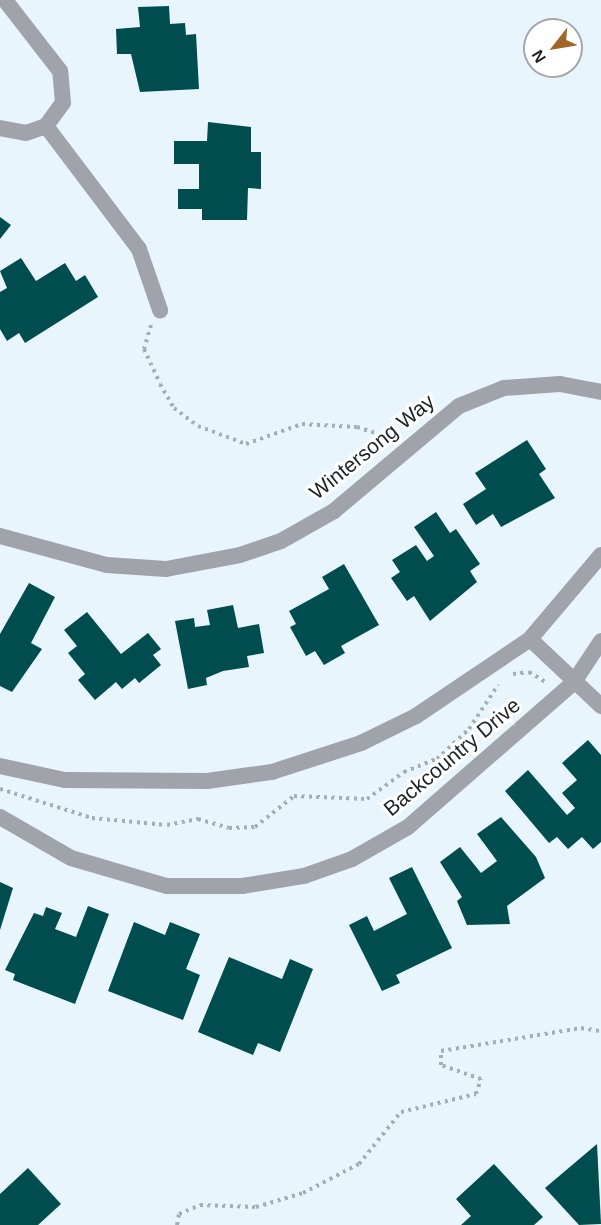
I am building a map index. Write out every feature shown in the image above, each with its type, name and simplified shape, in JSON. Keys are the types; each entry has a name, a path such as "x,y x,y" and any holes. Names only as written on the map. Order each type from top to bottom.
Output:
{"street":[{"path":"0,128 26,133 46,126 63,103 60,71 5,0"},
{"path":"46,126 139,249 160,309"},
{"name":"Wintersong Way","path":"0,536 107,565 166,569 240,555 281,541 334,511 459,406 504,388 560,384 601,392"},
{"name":"Backcountry Drive","path":"0,766 115,783 207,781 272,772 362,742 416,716 530,639 601,555"},
{"path":"530,639 601,706"},
{"name":"Backcountry Drive","path":"0,817 70,858 167,886 242,886 304,876 352,859 408,827 574,682 601,641"}],"path":[{"path":"160,309 144,349 174,408 198,426 246,444 302,424 330,423 410,447"},
{"path":"177,1225 179,1214 200,1205 256,1208 303,1193 359,1164 401,1113 476,1094 481,1079 441,1065 441,1051 581,1028 601,1031"}],"building":[{"path":"169,6 170,24 185,23 186,35 196,34 199,89 140,92 131,54 117,54 116,29 140,27 138,7"},
{"path":"208,122 251,127 251,152 261,152 261,189 248,188 247,220 202,220 202,209 178,209 178,189 199,189 199,164 174,164 174,141 207,141"},
{"path":"0,217 11,225 0,239"},
{"path":"21,258 36,281 65,263 76,281 85,275 98,297 25,343 19,333 7,341 0,329 0,292 7,288 0,271"},
{"path":"527,440 546,469 539,474 555,498 501,527 493,514 476,525 463,504 486,489 475,473"},
{"path":"436,512 450,533 456,529 480,564 470,571 477,582 430,621 414,596 407,601 391,578 400,572 392,560 416,545 427,561 434,556 414,527"},
{"path":"344,564 379,625 341,646 345,653 324,665 315,651 306,656 290,627 296,624 289,611 329,589 322,577"},
{"path":"29,583 55,597 31,643 42,649 12,692 0,686 0,634"},
{"path":"233,605 238,628 259,624 264,653 247,656 249,667 223,671 206,678 207,685 188,689 175,621 194,618 195,627 210,625 207,610"},
{"path":"87,612 121,654 148,633 161,649 153,655 161,665 139,683 135,678 122,689 116,682 95,700 78,680 85,674 68,653 77,646 64,630"},
{"path":"588,740 601,755 601,842 593,849 582,837 568,849 557,837 549,843 505,791 528,770 567,815 575,808 562,793 577,780 562,763"},
{"path":"501,817 536,857 545,878 507,906 510,924 467,925 457,901 462,897 440,862 460,847 481,873 497,861 477,834"},
{"path":"412,867 452,948 396,975 400,983 382,991 349,925 367,916 374,931 407,914 389,878"},
{"path":"0,882 13,888 0,930"},
{"path":"88,906 109,914 75,1004 13,980 15,974 5,970 34,913 43,916 46,907 62,913 55,929 76,937"},
{"path":"134,922 165,935 170,922 200,934 186,969 200,975 183,1020 108,991"},
{"path":"229,957 282,979 290,959 313,969 280,1052 258,1043 253,1055 198,1032"},
{"path":"597,1144 601,1224 579,1225 545,1188"},
{"path":"494,1164 543,1217 534,1225 461,1225 471,1216 456,1199"},
{"path":"28,1168 61,1204 38,1225 0,1225 0,1194"}]}
